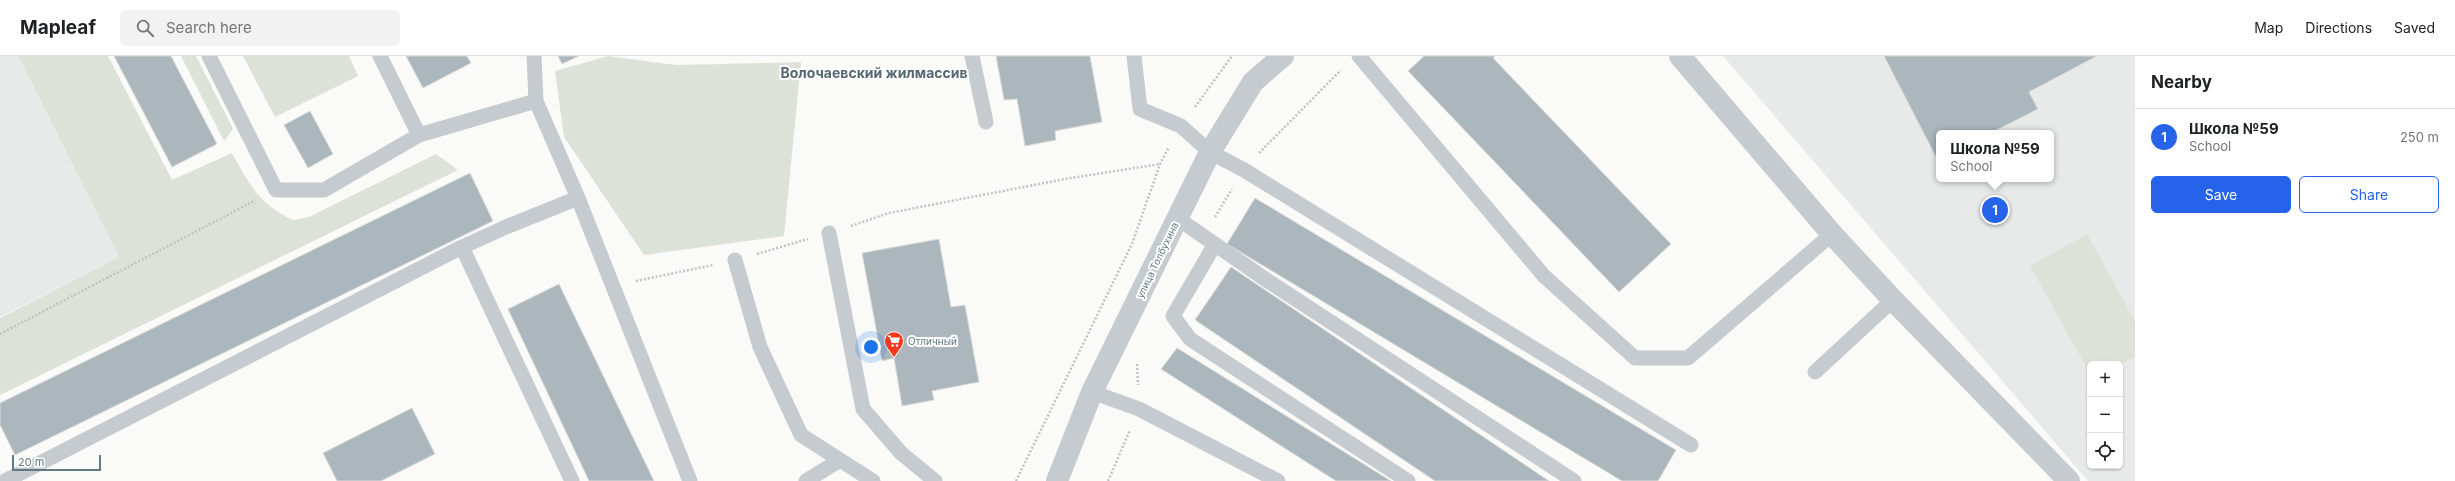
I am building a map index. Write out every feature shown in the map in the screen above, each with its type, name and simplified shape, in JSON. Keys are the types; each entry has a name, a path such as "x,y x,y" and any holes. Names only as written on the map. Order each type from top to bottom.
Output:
{"street":[{"name":"улица Толбухина","path":"1057,481 1092,392 1210,152 1253,82 1283,56"},
{"path":"1680,56 1832,234 1892,300 2069,481"}],"lane":[{"path":"208,56 276,190 324,190 419,135 536,101"},
{"path":"380,56 419,135"},
{"path":"534,56 536,101 578,198 690,481"},
{"path":"972,56 986,122"},
{"path":"1134,56 1140,109 1181,126 1210,152 1244,170 1690,445"},
{"path":"1359,56 1544,276 1635,358 1688,358 1832,234"},
{"path":"5,481 462,247 506,227 578,198"},
{"path":"1177,218 1574,481"},
{"path":"829,233 863,409 901,453 936,481"},
{"path":"1215,244 1173,316 1190,339 1408,481"},
{"path":"462,247 572,481"},
{"path":"735,260 760,347 801,435 873,481"},
{"path":"1815,372 1892,300"},
{"path":"1092,392 1138,409 1278,481"},
{"path":"806,481 840,460"}],"path":[{"path":"1016,481 1132,244 1160,164 1181,126 1232,56"},
{"path":"613,286 735,260 829,233 889,213 1065,178 1160,164"},
{"path":"0,334 276,190"}],"shaded area":[{"path":"0,56 18,56 119,257 0,317"},
{"path":"18,56 108,56 172,180 232,153 250,184 263,200 281,214 293,220 309,217 436,154 458,170 0,395 0,318 119,257"},
{"path":"181,56 196,56 233,129 224,141"},
{"path":"243,56 349,56 358,76 275,117"},
{"path":"608,56 675,65 801,62 784,236 644,255 564,137 555,71"},
{"path":"1723,56 2135,56 2135,481 2088,481"},
{"path":"2087,234 2135,321 2135,357 2123,363 2123,361 2087,361 2087,369 2030,266"}],"building":[{"path":"114,56 171,56 217,144 172,167"},
{"path":"406,56 467,56 471,63 423,88"},
{"path":"558,56 579,56 562,64"},
{"path":"996,56 1090,56 1102,122 1055,131 1056,140 1025,146 1017,99 1004,100"},
{"path":"1424,56 1495,56 1493,58 1671,244 1619,292 1408,71"},
{"path":"1884,56 2097,56 2029,92 2038,109 1997,130 1936,130 1936,157"},
{"path":"310,111 333,154 308,168 284,125"},
{"path":"470,173 493,221 15,455 0,425 0,403"},
{"path":"1255,198 1676,450 1658,481 1622,481 1227,244"},
{"path":"939,239 951,307 965,305 979,382 932,391 934,400 902,406 894,358 882,361 862,253"},
{"path":"1231,267 1549,481 1435,481 1195,320"},
{"path":"559,284 654,481 589,481 508,309"},
{"path":"1177,348 1391,481 1336,481 1161,369"},
{"path":"412,408 435,454 381,481 337,481 323,453"}],"place":[{"name":"Школа №59","path":"1995,210"},
{"name":"Отличный","path":"894,358"}],"district":[{"name":"Волочаевский жилмассив","path":"874,72"}]}
